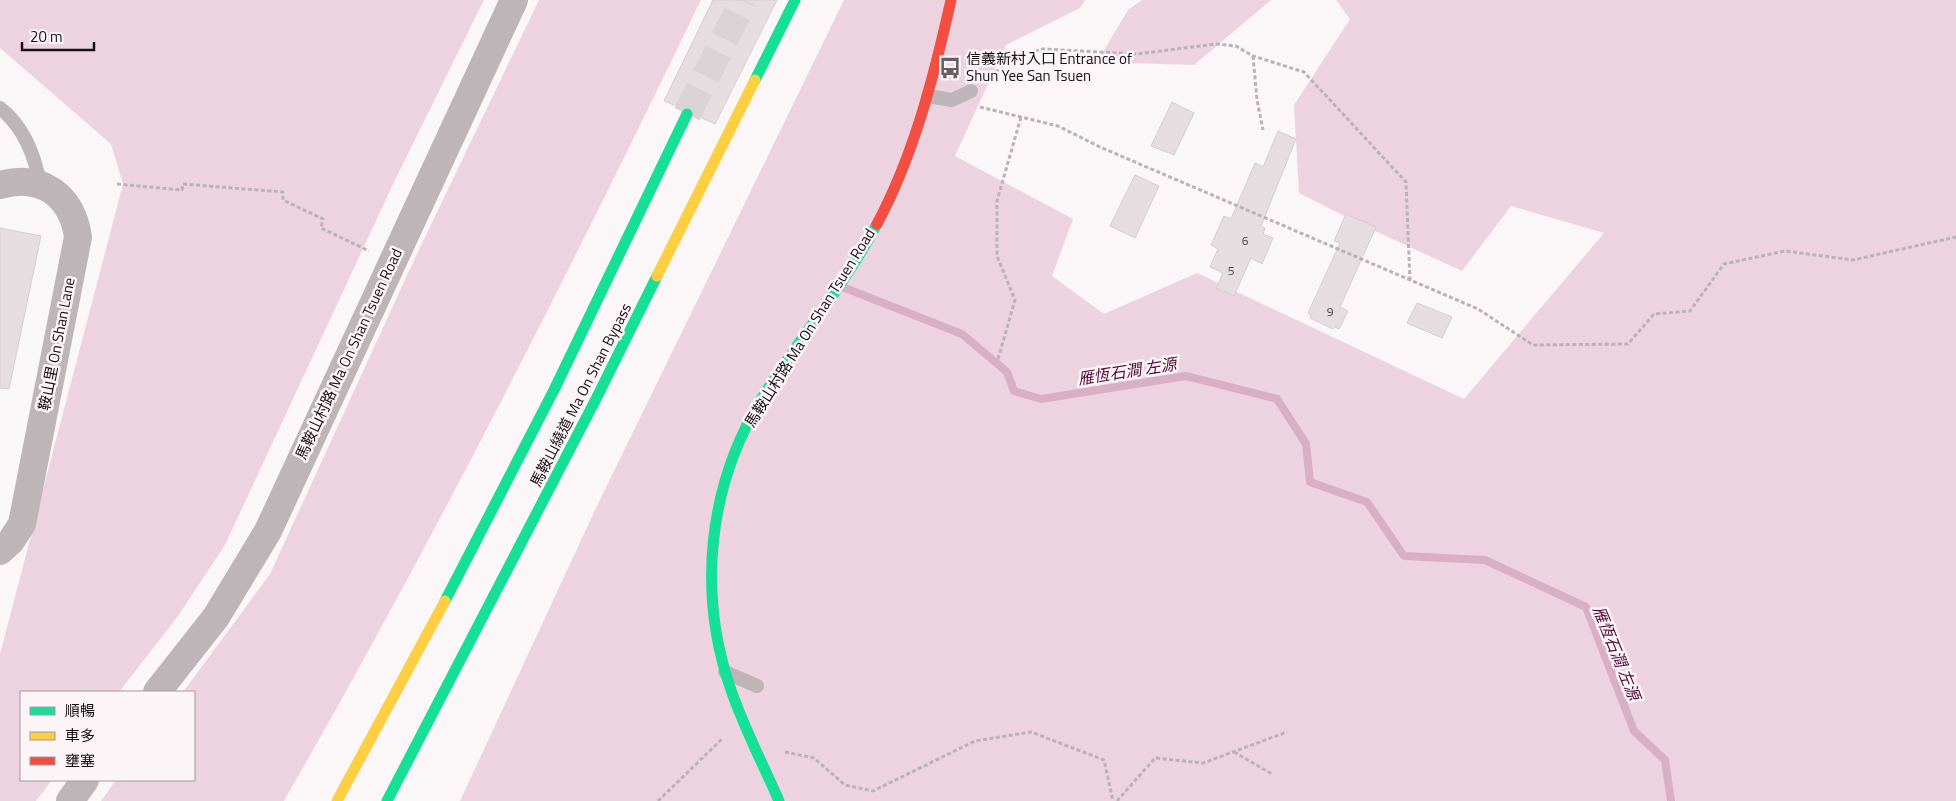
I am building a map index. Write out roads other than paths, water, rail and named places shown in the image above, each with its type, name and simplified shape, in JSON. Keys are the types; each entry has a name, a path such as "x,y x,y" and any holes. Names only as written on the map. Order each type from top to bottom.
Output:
{"main road":[{"name":"馬鞍山繞道 Ma On Shan Bypass","path":"387,801 596,399 795,0"},
{"name":"馬鞍山村路 Ma On Shan Tsuen Road","path":"779,801 725,672 714,621 710,581 714,526 726,472 736,447 763,399 864,250 897,181 928,96 951,0"},
{"name":"馬鞍山繞道 Ma On Shan Bypass","path":"337,801 420,650 554,390 687,114"}],"street":[{"name":"馬鞍山村路 Ma On Shan Tsuen Road","path":"158,691 216,617 268,530 514,0"},
{"name":"鞍山里 On Shan Lane","path":"0,185 24,182 40,185 52,191 67,205 76,224 78,237 22,524 11,541 0,551"},
{"path":"70,801 85,781"}],"lane":[{"path":"928,96 952,100 970,91"},
{"path":"0,108 14,122 24,136 32,152 40,185"},
{"path":"725,672 756,686"}],"waterway":[{"name":"雁恆石澗 左源","path":"845,288 962,334 1007,372 1014,391 1041,399 1186,376 1277,399 1306,444 1310,482 1367,502 1404,556 1485,560 1586,607 1634,731 1665,760 1671,801"}],"tunnel":[{"path":"687,114 744,0"}],"place":[{"name":"信義新村入口 Entrance of Shun Yee San Tsuen","path":"950,68"}]}
